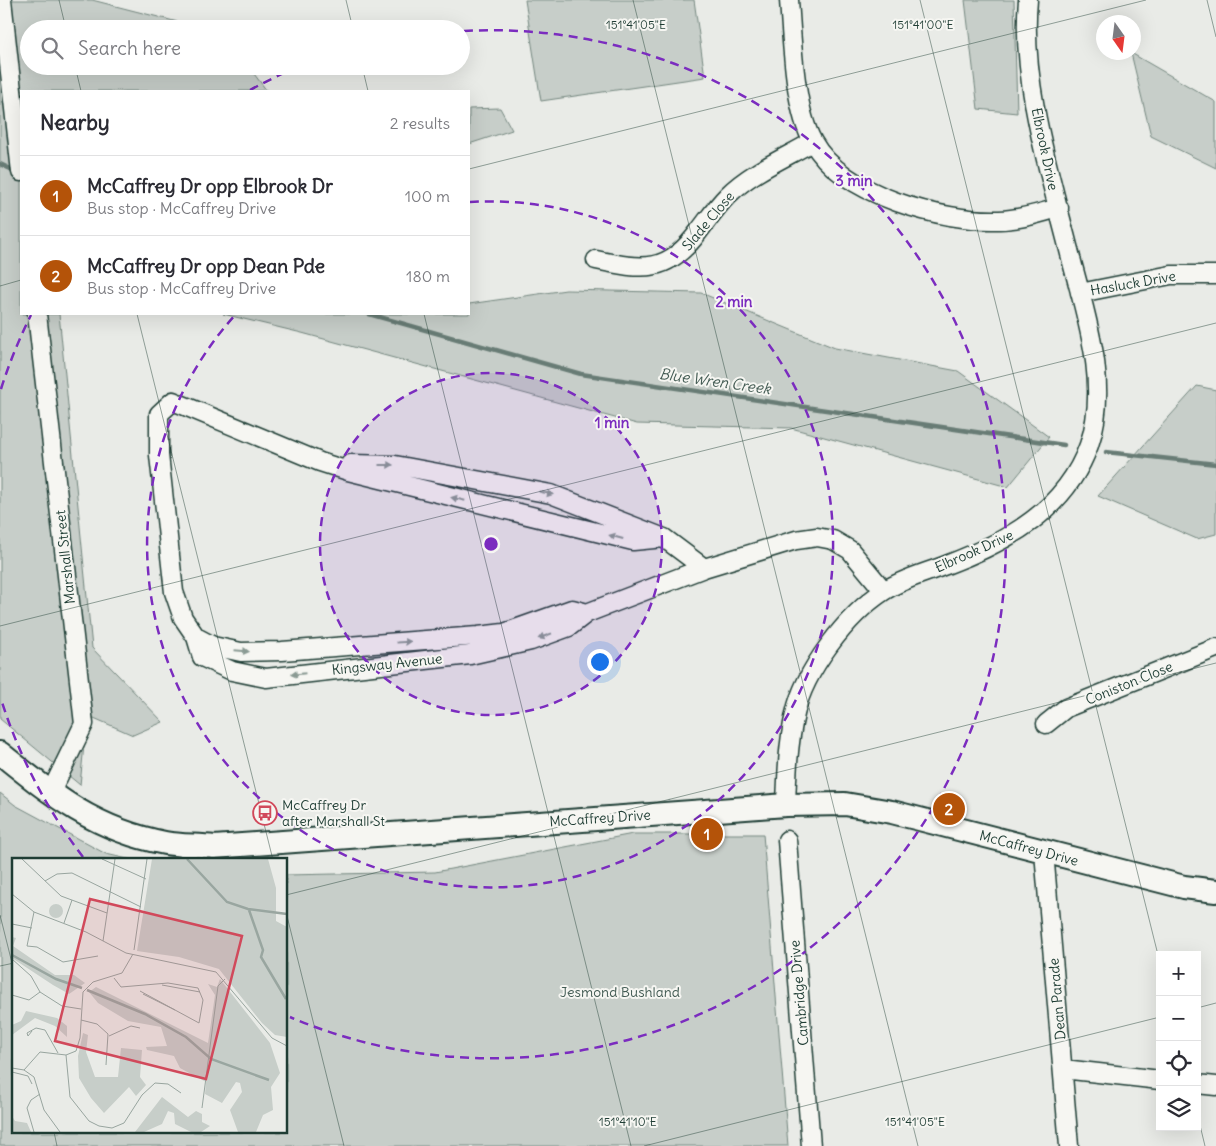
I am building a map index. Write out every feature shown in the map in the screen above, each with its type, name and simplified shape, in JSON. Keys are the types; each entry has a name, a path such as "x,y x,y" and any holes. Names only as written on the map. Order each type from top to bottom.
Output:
{"main road":[{"name":"McCaffrey Drive","path":"0,753 50,794 87,817 125,832 166,843 214,847 786,806 845,804 892,812 1184,887 1216,891"}],"street":[{"path":"2,0 20,159"},
{"path":"790,0 798,89 812,142 838,171 857,185 878,196 933,212 962,217 1002,220 1059,208"},
{"name":"Elbrook Drive","path":"786,806 790,744 795,712 814,668 832,641 856,615 884,591 972,555 1018,531 1056,501 1070,484 1088,446 1094,428 1098,401 1097,375 1080,293 1036,107 1028,43 1028,0"},
{"name":"Slade Close","path":"596,260 641,268 669,262 681,253 729,193 754,175 812,142"},
{"name":"Hasluck Drive","path":"1080,293 1171,275 1216,275"},
{"name":"Marshall Street","path":"37,315 84,724 50,794"},
{"name":"Kingsway Avenue","path":"664,538 633,541 417,490 320,462 174,401 159,414 159,455 174,592 183,618 196,637 202,656 232,671 266,678 470,655 531,641 569,627 587,613 704,568 796,540 825,537 850,550 884,591"},
{"name":"Kingsway Avenue","path":"320,462 395,465 551,494 664,538 704,568"},
{"name":"Kingsway Avenue","path":"196,637 214,646 241,652 282,651 504,633 572,609 587,613"},
{"name":"Coniston Close","path":"1046,724 1066,708 1216,648"},
{"name":"Cambridge Drive","path":"787,840 811,1146"},
{"name":"Dean Parade","path":"1044,852 1069,1146"},
{"path":"1063,1069 1156,1080"},
{"path":"1201,1084 1216,1086"}],"green space":[{"path":"0,0 92,0 170,20 20,20 20,75 255,75 266,90 20,90 20,315 59,315 92,648 163,722 133,735 87,715 80,785 0,719"},
{"path":"525,0 694,0 705,77 541,101"},
{"path":"965,0 1014,0 1017,113 978,109"},
{"path":"1141,59 1216,102 1216,168 1151,136 1133,60"},
{"path":"500,108 512,130 470,144 470,109"},
{"path":"566,290 701,293 835,348 958,371 1049,437 1008,487 791,428 637,424 302,333 227,315 470,315 470,304"},
{"path":"1197,386 1216,390 1216,534 1197,539 1098,496"},
{"name":"Jesmond Bushland","path":"0,793 15,805 106,854 123,858 12,858 12,1134 288,1134 288,875 435,872 633,834 763,834 788,1146 0,1146"}],"waterway":[{"name":"Blue Wren Creek","path":"0,164 17,172"},
{"name":"Blue Wren Creek","path":"373,315 581,374 1064,445"},
{"name":"Blue Wren Creek","path":"1106,452 1216,464"}],"place":[{"name":"McCaffrey Dr opp Dean Pde","path":"949,809"},
{"name":"McCaffrey Dr after Marshall St","path":"265,813"},
{"name":"McCaffrey Dr opp Elbrook Dr","path":"707,834"}]}
